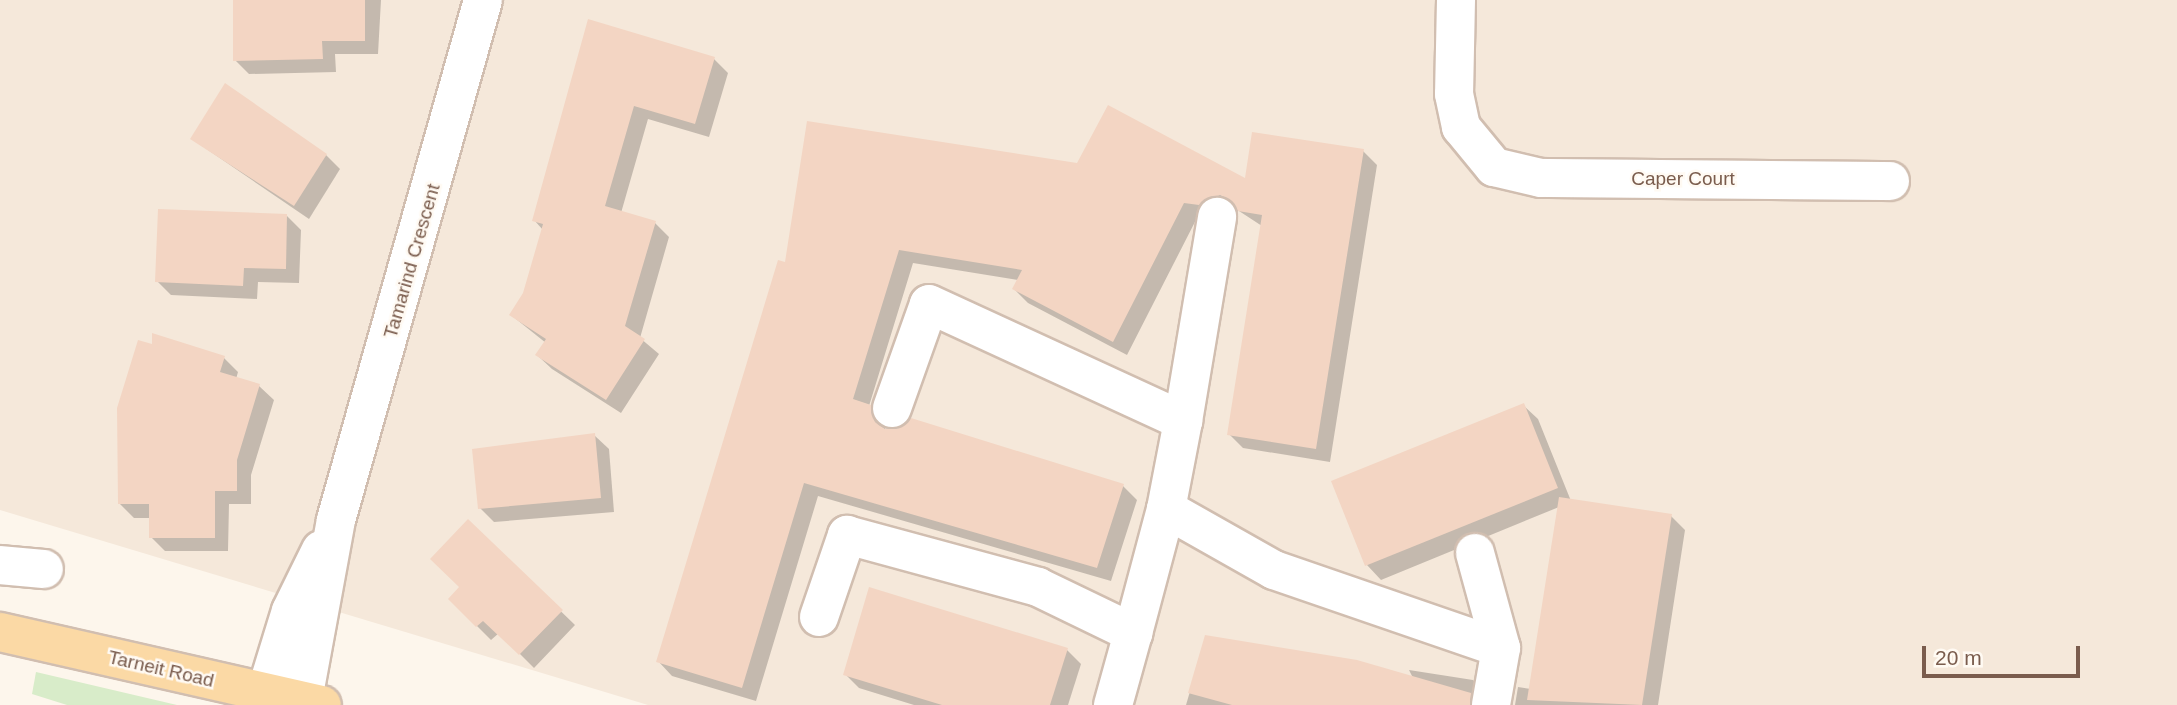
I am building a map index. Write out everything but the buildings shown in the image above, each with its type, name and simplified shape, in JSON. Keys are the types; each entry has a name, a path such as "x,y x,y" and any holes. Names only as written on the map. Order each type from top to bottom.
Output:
{"main road":[{"name":"Tarneit Road","path":"0,632 263,698 309,703"}],"street":[{"name":"Tamarind Crescent","path":"309,703 336,520 483,0"},
{"name":"Caper Court","path":"1456,0 1454,94 1461,127 1481,159 1512,174 1541,178 1890,181"},
{"path":"1113,705 1166,509 1217,217"},
{"path":"892,408 929,303 1183,421"},
{"path":"1166,509 1274,570 1501,649"},
{"name":"Tamarind Crescent","path":"263,698 291,611 336,520"},
{"path":"819,617 847,535 1038,587 1133,633"},
{"path":"1475,553 1501,649 1491,705"},
{"path":"0,565 44,569"}],"shaded area":[{"path":"0,0 2177,0 2177,705 648,705 0,510"}],"green space":[{"path":"36,672 177,705 67,705 32,694"}]}
